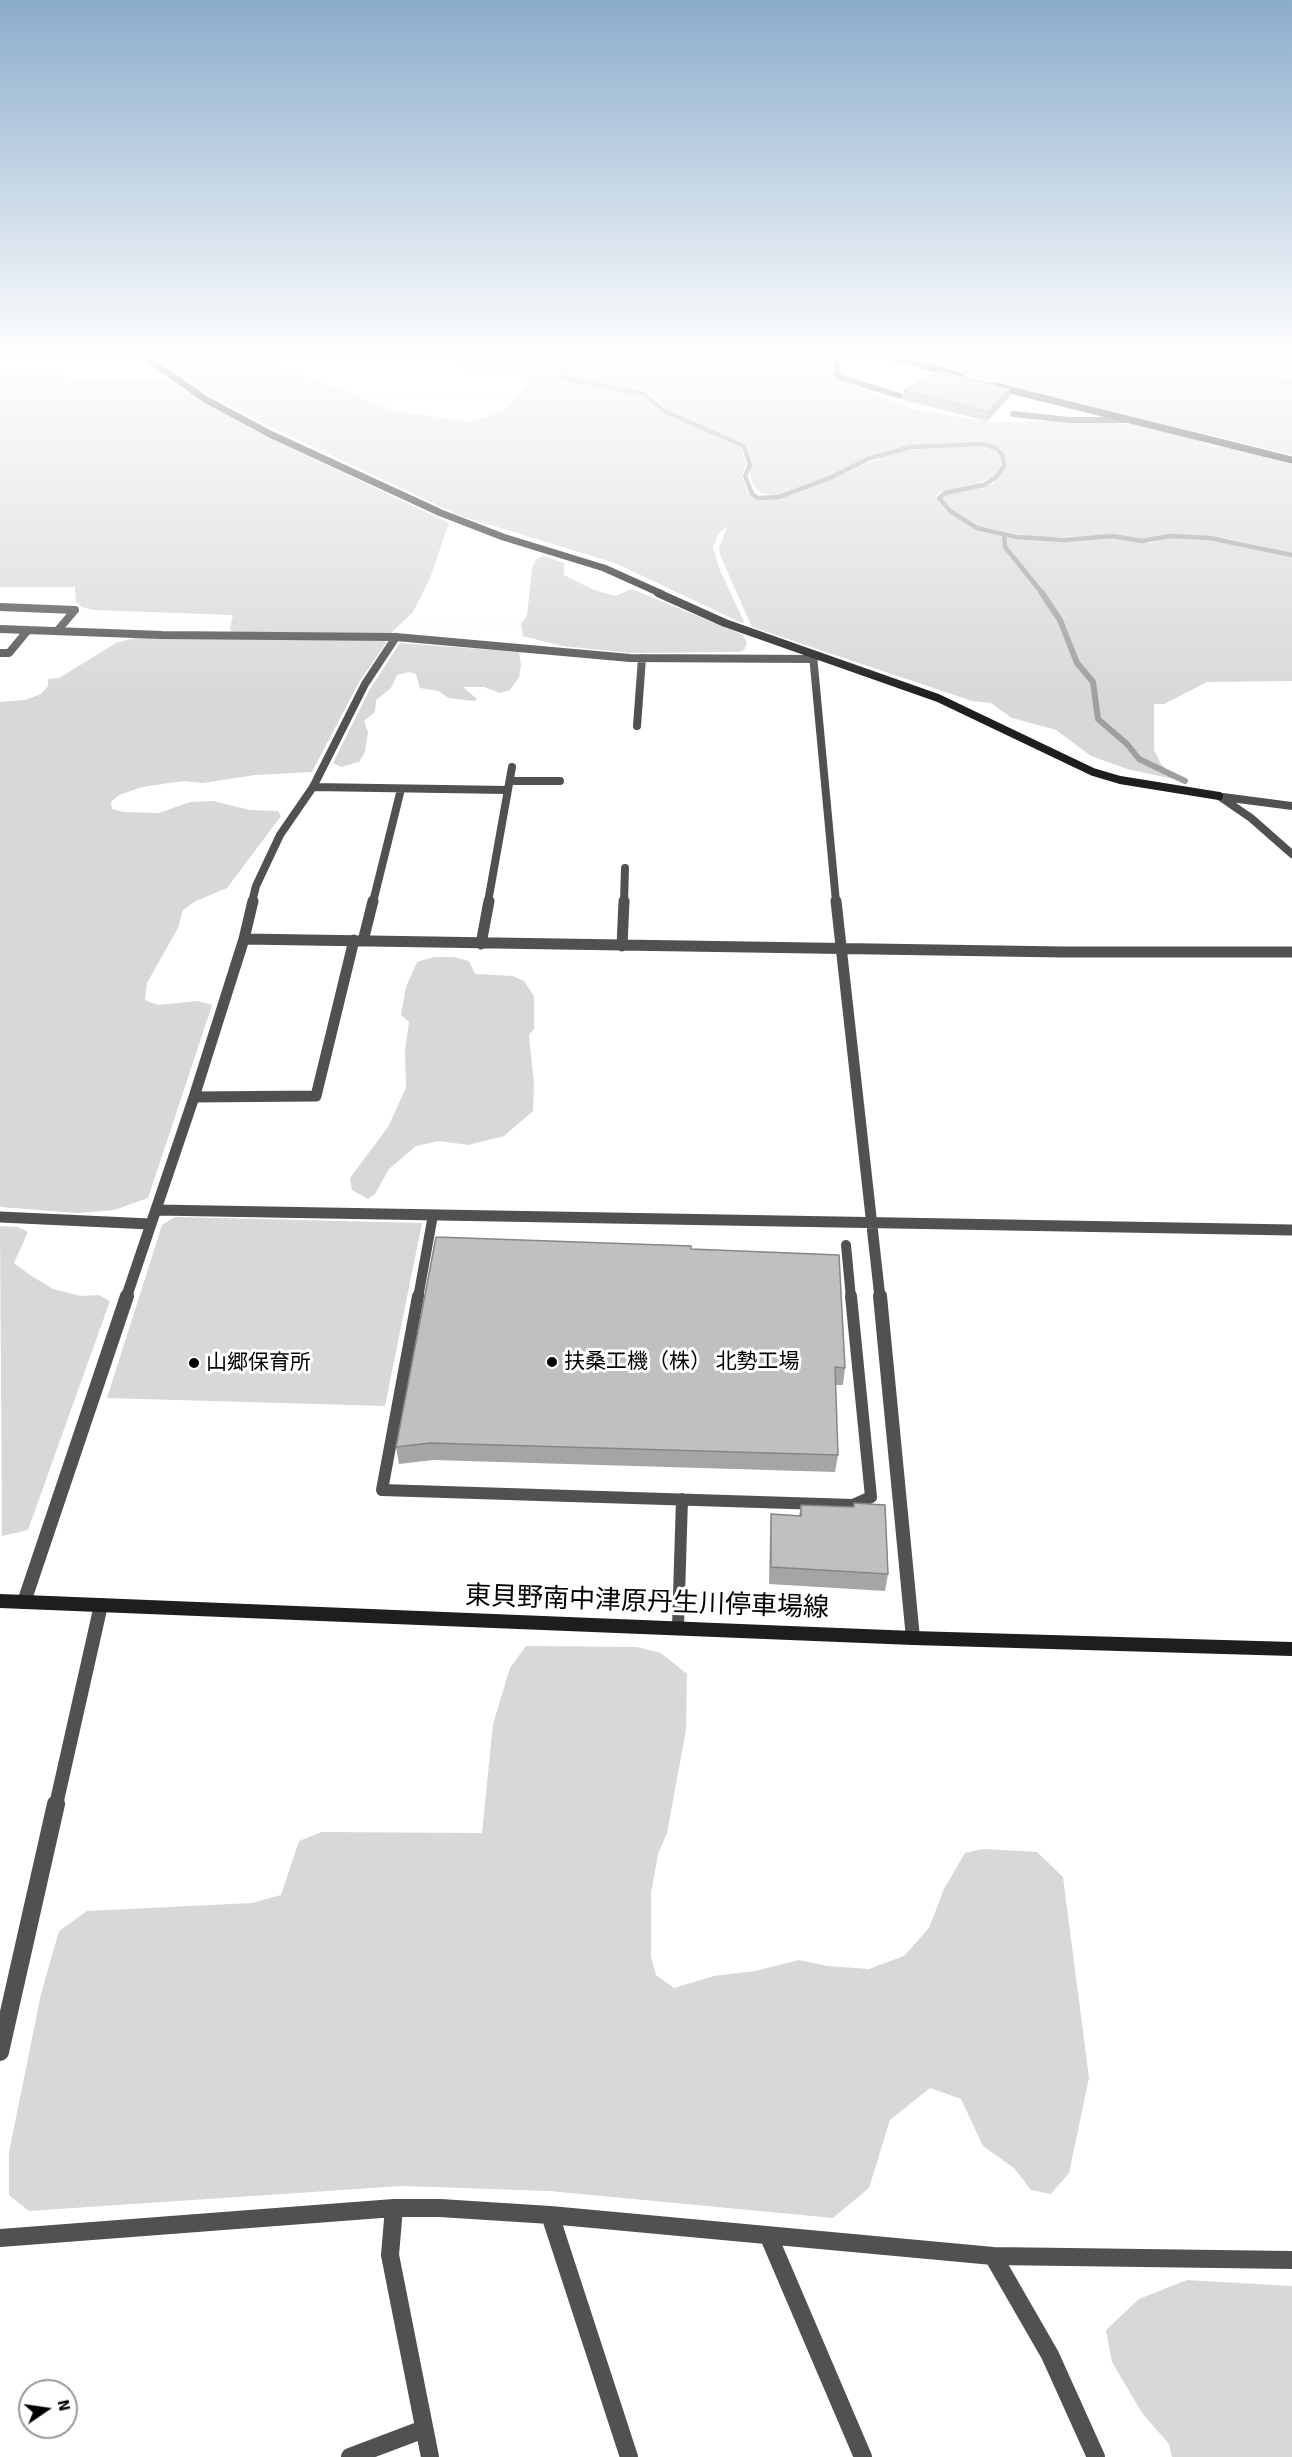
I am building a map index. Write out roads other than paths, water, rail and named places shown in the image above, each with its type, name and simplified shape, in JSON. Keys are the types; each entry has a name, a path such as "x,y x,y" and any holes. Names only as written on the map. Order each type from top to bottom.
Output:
{"street":[{"path":"346,469 441,513 503,537 604,568 725,623 814,657 938,698 1093,772 1120,780 1292,806"},
{"path":"0,607 72,608 75,610 58,630"},
{"path":"0,629 162,635 396,637 642,658 814,657"},
{"path":"0,653 9,653 28,630"},
{"path":"24,1602 194,1097 244,939 256,886 280,835 313,787 365,684 396,637"},
{"path":"814,657 831,860 873,1224 913,1638"},
{"path":"637,726 642,658"},
{"path":"481,944 513,767"},
{"path":"313,787 400,789 560,781"},
{"path":"194,1097 316,1096 400,789"},
{"path":"1219,796 1251,818 1292,854"},
{"path":"622,946 625,868"},
{"path":"244,939 843,949 1292,952"},
{"path":"156,1210 1292,1230"},
{"path":"0,1217 150,1224"},
{"name":"東貝野南中津原丹生川停車場線","path":"0,1601 913,1638 1292,1649"},
{"path":"0,2052 101,1605"},
{"path":"394,2208 390,2255 429,2457"},
{"path":"0,2238 394,2208 440,2208 550,2215 993,2256 1292,2260"},
{"path":"550,2215 629,2457"},
{"path":"769,2237 863,2457"},
{"path":"993,2256 1050,2355 1096,2457"},
{"path":"350,2457 424,2429"}],"lane":[{"path":"433,1215 382,1490 853,1504 871,1497 846,1245"},
{"path":"678,1627 682,1499"}],"waterway":[{"path":"748,469 745,476 752,494 758,498 779,497 849,469"},
{"path":"1002,469 996,477 984,485 945,493 939,498 950,511 977,528 1004,534"},
{"path":"1004,534 1064,540 1112,536 1142,541 1170,536 1210,538 1292,555"},
{"path":"1004,534 1005,547 1043,594"},
{"path":"1042,593 1060,620 1077,663 1093,682 1098,719 1127,744 1139,759 1185,781"}],"place":[{"name":"扶桑工機（株） 北勢工場","path":"552,1362"},
{"name":"山郷保育所","path":"194,1363"}]}
